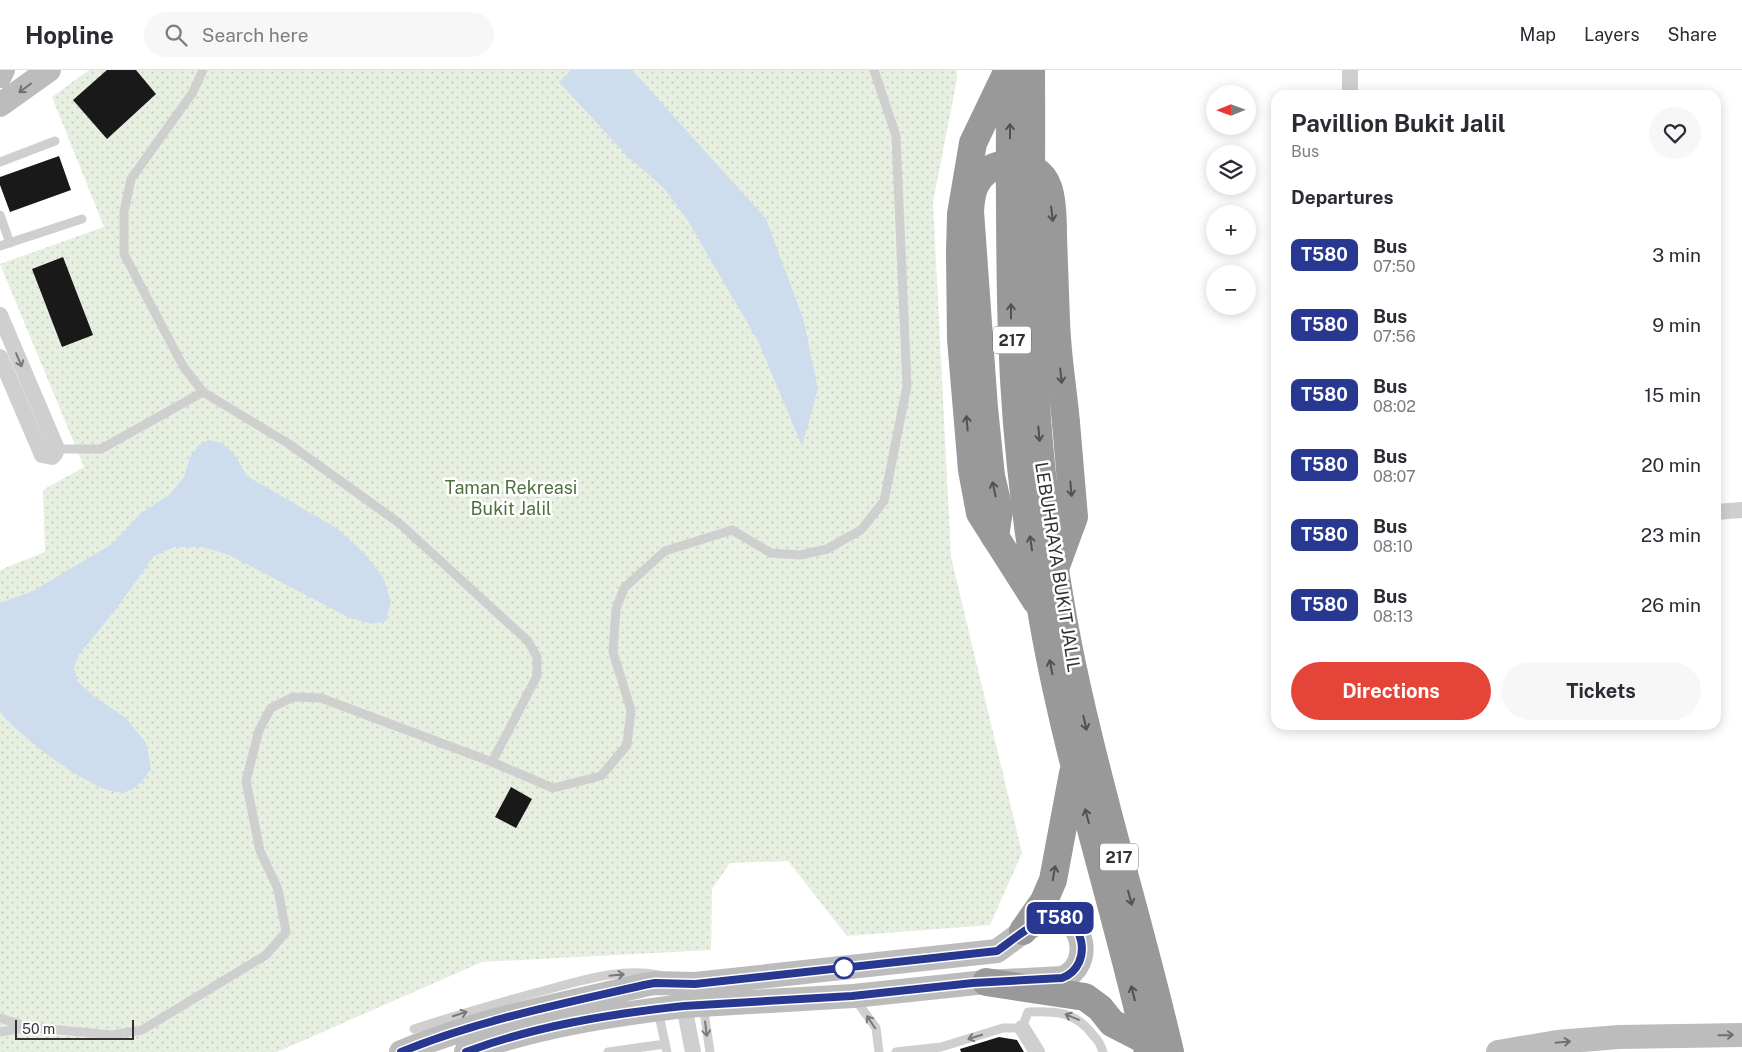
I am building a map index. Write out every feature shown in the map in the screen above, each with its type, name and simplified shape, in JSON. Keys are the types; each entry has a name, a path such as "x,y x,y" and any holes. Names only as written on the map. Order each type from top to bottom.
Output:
{"highway":[{"path":"1009,70 973,143 961,214 961,339 972,470 980,513 1040,608"},
{"name":"LEBUHRAYA BUKIT JALIL","path":"1009,70 1012,335 1016,407 1028,525 1040,608 1054,682 1074,766 1162,1047"},
{"name":"LEBUHRAYA BUKIT JALIL","path":"1031,70 1032,337 1044,498 1074,676 1162,1047"},
{"path":"995,537 999,510 991,476 984,408 970,211 971,195 977,181 987,171 1000,164 1014,164 1029,166 1040,172 1049,188 1053,220 1056,324 1074,517 1055,568"},
{"path":"1023,931 1044,901 1053,880 1074,766"},
{"path":"986,982 1085,997 1100,1008 1112,1023 1162,1047"}],"street":[{"path":"0,74 4,70"},
{"path":"0,105 48,70"},
{"path":"1350,70 1350,90"},
{"path":"0,315 57,449 56,454 52,457 42,455 0,357"},
{"path":"1721,512 1742,510"},
{"path":"401,1052 482,1023 655,983 694,998 852,996 986,982 1062,978 1070,975 1077,968 1082,955 1082,945 1080,935 1071,924 1061,918 1049,918 1023,931 997,951 694,998 657,1009 582,1020 488,1044 466,1052"},
{"path":"693,1052 694,998"},
{"path":"1022,1028 1037,1052"},
{"path":"1498,1052 1556,1042 1620,1037 1742,1035"}],"lane":[{"path":"204,70 193,92 131,179 124,212 124,254 183,366 203,392 289,444 399,522 528,641 537,657 537,676 492,762"},
{"path":"0,1018 28,1027 112,1035 142,1030 266,955 286,932 278,889 260,851 246,780 260,730 271,708 293,697 321,698 492,762 553,788 601,776 627,745 631,710 613,652 616,609 624,588 665,550 732,530 771,553 800,555 826,549 861,530 884,501 907,386 896,136 874,70"},
{"path":"0,162 54,141"},
{"path":"0,215 10,243"},
{"path":"0,246 82,219"},
{"path":"57,449 101,449 203,392"},
{"path":"414,1029 477,1008 597,977 644,972 694,998 710,1052"},
{"path":"852,996 876,1028 879,1052"},
{"path":"608,1052 666,1048 657,1009"},
{"path":"896,1052 941,1047 1003,1028 1022,1028 1028,1012 1053,1012 1074,1016 1088,1028 1101,1044 1103,1052"},
{"path":"0,1032 28,1027"}],"green space":[{"name":"Taman Rekreasi Bukit Jalil","path":"89,70 957,70 957,79 933,202 951,557 1022,853 990,925 847,936 788,861 730,863 712,889 711,950 482,962 277,1052 0,1052 0,570 45,552 43,490 84,467 0,264 104,227 52,97"}],"water":[{"path":"571,70 632,70 766,219 803,318 818,389 802,446 758,341 688,221 664,188 628,157 559,82"},
{"path":"209,440 222,443 234,454 247,476 338,529 364,553 383,577 391,602 386,621 372,624 350,618 227,554 201,547 174,547 154,556 116,609 78,656 74,668 78,682 95,697 126,718 146,743 151,769 133,789 125,792 112,791 96,785 58,762 23,735 0,712 0,603 31,592 112,544 140,514 170,494 184,477 190,457 199,445"}],"building":[{"path":"107,70 136,70 156,94 107,139 73,100"},
{"path":"59,156 71,190 10,212 0,185 0,177"},
{"path":"63,257 93,335 62,347 32,269"},
{"path":"511,787 532,799 516,828 495,817"},
{"path":"999,1037 1017,1040 1024,1052 961,1052 960,1049"}],"bus line":[{"name":"T580","path":"401,1052 482,1023 655,983 695,984 997,951 1023,931 1049,918 1061,918 1071,924 1080,935 1082,945 1082,955 1077,968 1070,975 1062,978 959,984 852,996 657,1009 582,1020 488,1044 466,1052"}]}
